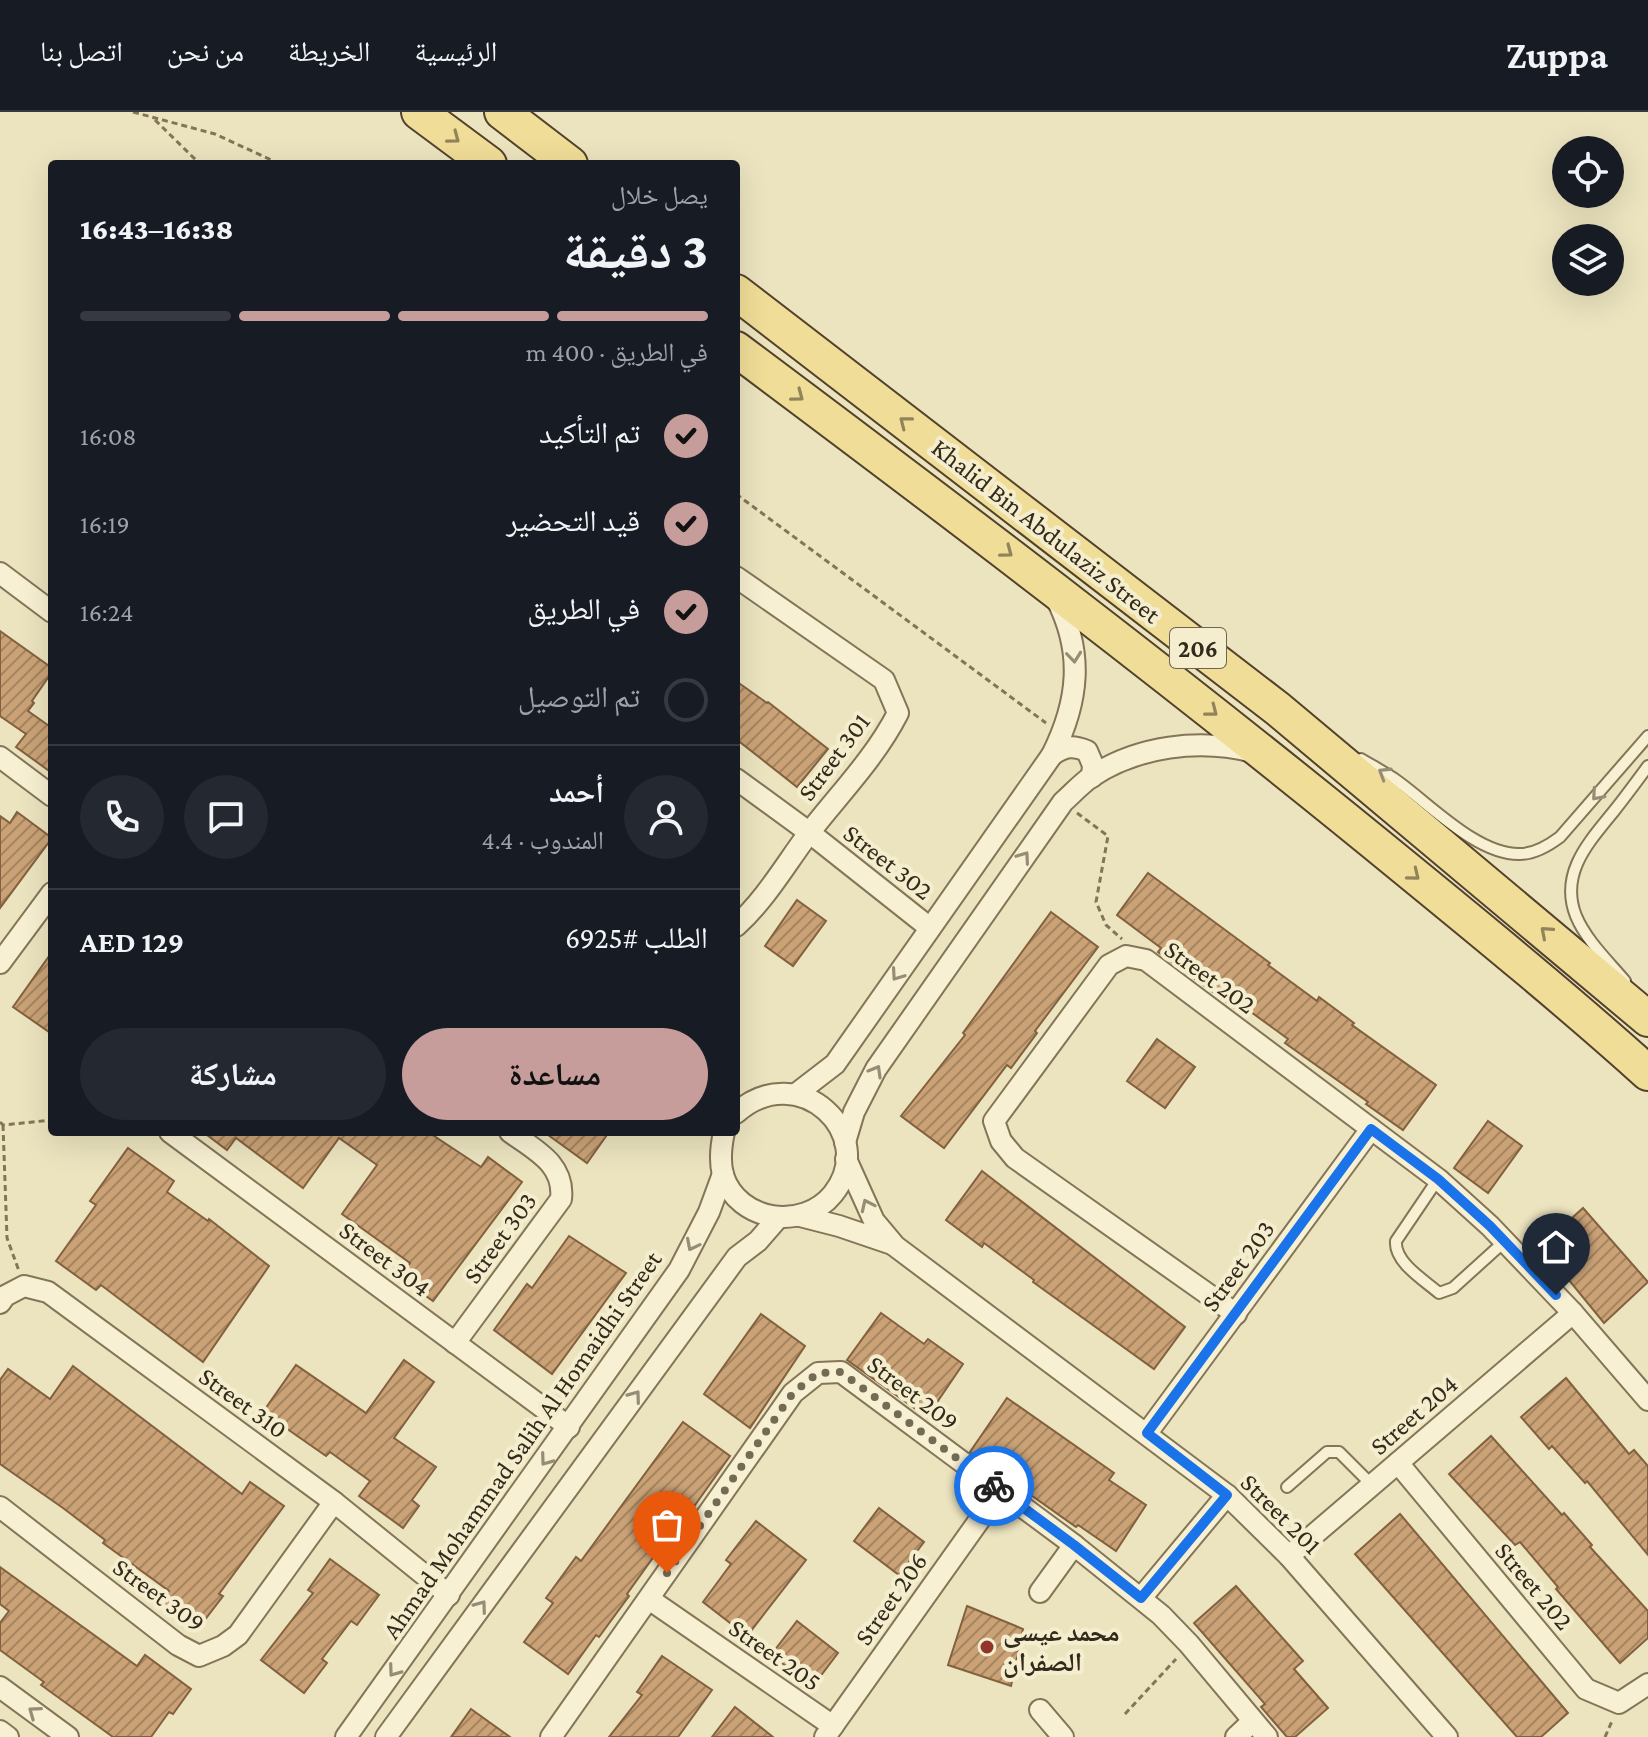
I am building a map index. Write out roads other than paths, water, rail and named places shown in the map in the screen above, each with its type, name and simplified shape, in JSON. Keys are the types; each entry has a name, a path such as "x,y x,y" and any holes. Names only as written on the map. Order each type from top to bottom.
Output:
{"main road":[{"path":"419,112 484,160"},
{"path":"502,112 565,160"},
{"name":"Khalid Bin Abdulaziz Street","path":"740,295 1278,709 1648,1019"},
{"name":"Khalid Bin Abdulaziz Street","path":"740,352 1049,584 1270,757 1648,1073"}],"street":[{"path":"0,573 48,609"},
{"name":"Street 301","path":"740,580 884,680 898,713 884,741 754,909 740,922"},
{"path":"740,1092 796,1094 835,1064 1052,755 1074,698 1076,659 1068,620 1049,584"},
{"path":"720,1139 723,1174 730,1189 751,1209 778,1218 800,1216 817,1209 841,1181 854,1112 876,1069 1063,802 1092,777 1128,758 1161,748 1199,745 1237,748 1270,757"},
{"path":"1052,755 1063,747 1076,746 1087,751 1093,765 1092,777"},
{"path":"0,757 48,793"},
{"name":"Street 302","path":"740,782 930,928"},
{"path":"0,963 48,898"},
{"name":"Street 202","path":"1236,1314 1015,1158 1001,1141 994,1121 1109,965 1126,956 1146,960 1438,1179 1505,1241 1573,1313 1648,1400"},
{"path":"740,1109 766,1094"},
{"name":"Street 201","path":"796,1094 828,1111 836,1122 874,1221 895,1246 1227,1495 1289,1556 1447,1737"},
{"name":"Street 203","path":"1147,1433 1371,1129"},
{"name":"Street 304","path":"175,1136 569,1427"},
{"name":"Street 303","path":"455,1343 561,1199 562,1185 555,1165 515,1136"},
{"name":"Ahmad Mohammad Salih Al Homaidhi Street","path":"346,1737 679,1270 709,1212 723,1174"},
{"name":"Street 201","path":"800,1216 866,1234 895,1246"},
{"path":"386,1737 737,1257 758,1241 778,1218"},
{"name":"Street 310","path":"0,1303 5,1296 24,1286 48,1292 334,1502 449,1595"},
{"name":"Street 204","path":"1289,1556 1573,1313"},
{"name":"Street 209","path":"551,1737 793,1393 818,1373 841,1372 1141,1598 1189,1644 1267,1737"},
{"name":"Street 202","path":"1398,1463 1586,1689 1619,1703 1648,1684"},
{"name":"Street 206","path":"829,1732 1000,1491"},
{"path":"1141,1598 1227,1495"},
{"name":"Street 309","path":"0,1507 178,1645 199,1656 223,1646 238,1635 334,1502"},
{"path":"1040,1592 1074,1545"},
{"name":"Street 205","path":"649,1599 829,1732"},
{"path":"0,1687 68,1737"},
{"path":"1040,1710 1063,1737"},
{"path":"1236,1737 1253,1721"},
{"path":"0,1731 8,1737"}],"lane":[{"path":"1278,709 1342,747"},
{"path":"1354,755 1393,778 1473,838 1506,853 1522,854 1549,845 1560,837 1648,736"},
{"path":"1648,766 1580,854 1571,885 1571,901 1587,934 1648,1006"},
{"path":"1438,1179 1396,1241 1395,1249 1400,1258 1439,1293 1453,1288 1505,1241"},
{"path":"1287,1487 1333,1450 1339,1452 1372,1485"}],"place":[{"name":"محمد عيسى الصفران","path":"987,1647"}]}
